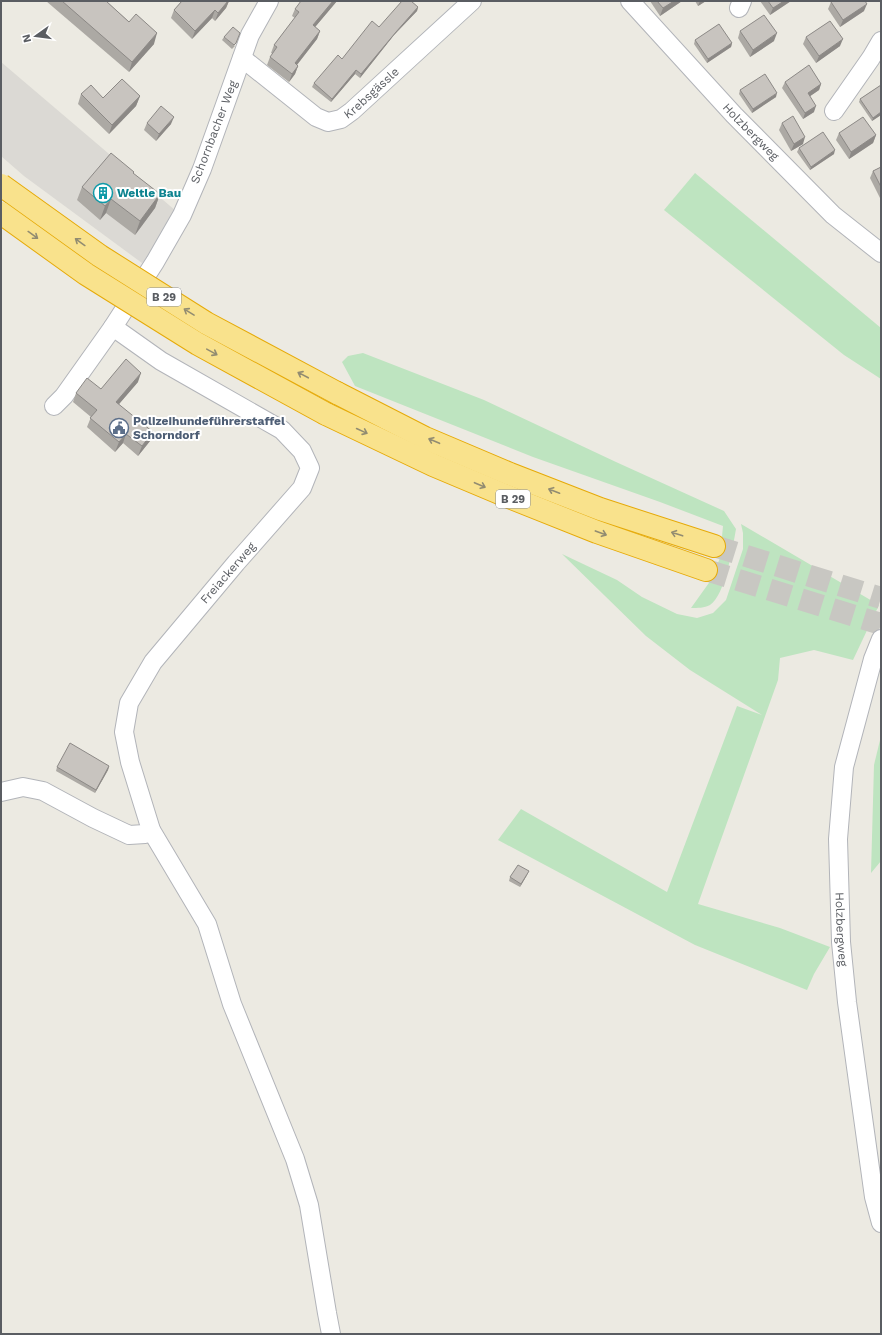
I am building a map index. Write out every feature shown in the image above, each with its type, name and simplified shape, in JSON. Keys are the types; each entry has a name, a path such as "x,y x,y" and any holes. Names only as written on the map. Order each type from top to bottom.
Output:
{"highway":[{"name":"B 29","path":"1,185 100,256 206,324 425,438 510,474 600,509 714,546"},
{"name":"B 29","path":"1,213 86,274 198,344 326,414 433,465 514,499 597,532 706,570"}],"street":[{"name":"Schornbacher Weg","path":"113,327 155,262 182,215 202,169 250,35 269,1"},
{"name":"Krebsgässle","path":"242,58 316,117 328,122 341,119 352,111 472,1"},
{"name":"Holzbergweg","path":"630,1 734,114 833,215 881,253"},
{"path":"834,111 881,41"},
{"path":"54,406 64,396 113,327"},
{"name":"Freiackerweg","path":"113,327 161,361 282,430 302,451 310,468 302,488 236,563 153,662 129,703 124,732 130,762 151,830 207,924 232,1004 295,1159 309,1205 331,1334"},
{"name":"Holzbergweg","path":"881,639 873,658 844,767 838,839 841,942 847,1002 874,1197 881,1223"},
{"path":"1,792 23,787 43,791 93,818 130,835 145,834 151,830"}],"shaded area":[{"path":"1,62 176,211 157,249 142,263 24,176 1,156"}],"green space":[{"path":"695,173 881,328 881,379 844,355 664,210"},
{"path":"363,353 484,400 724,511 736,529 728,570 720,592 715,600 708,606 691,608 711,580 720,558 723,526 533,457 355,386 342,362 348,356"},
{"path":"741,524 879,605 853,660 814,650 780,658 778,680 698,904 780,928 830,947 814,974 807,990 695,945 498,840 521,809 667,892 737,706 762,715 690,670 646,636 562,554 617,580 642,597 677,614 697,618 713,613 726,600 743,549 743,533"},
{"path":"881,736 881,861 871,873 874,765"}],"building":[{"path":"62,1 106,1 129,22 136,14 157,33 132,62"},
{"path":"182,1 228,1 218,13 215,10 195,31 174,10"},
{"path":"301,1 333,1 313,25 320,31 295,63 298,66 292,74 270,57 277,47 274,45 299,12 295,9"},
{"path":"402,1 411,1 418,7 361,74 356,70 332,99 314,83 338,55 342,59 372,21 379,27"},
{"path":"657,1 674,1 663,8"},
{"path":"768,1 784,1 773,8"},
{"path":"831,1 865,1 867,4 843,20"},
{"path":"764,15 777,33 753,50 740,31"},
{"path":"830,21 843,39 819,56 806,37"},
{"path":"719,24 732,43 708,59 695,40"},
{"path":"233,27 240,33 234,45 224,37"},
{"path":"809,65 821,84 808,93 816,106 805,113 785,82"},
{"path":"765,74 777,93 753,109 740,90"},
{"path":"122,79 140,96 112,125 81,94 91,85 103,98"},
{"path":"881,85 881,112 873,118 860,99"},
{"path":"161,106 174,117 159,134 147,123"},
{"path":"793,116 805,137 794,144 782,123"},
{"path":"863,117 876,135 851,152 839,133"},
{"path":"823,132 835,150 811,167 799,148"},
{"path":"111,153 134,172 133,173 160,194 140,221 111,199 105,206 82,187"},
{"path":"881,167 881,187 873,171"},
{"path":"126,359 141,373 116,402 153,432 142,446 126,434 119,442 90,418 97,410 76,393 87,378 101,389"},
{"path":"70,743 109,766 96,790 57,767"},
{"path":"518,865 529,871 521,884 510,877"}],"tunnel":[{"path":"714,546 881,598"},
{"path":"706,570 881,624"}],"place":[{"name":"Weltle Bau","path":"103,193"},
{"name":"Polizeihundeführerstaffel Schorndorf","path":"119,428"}]}
